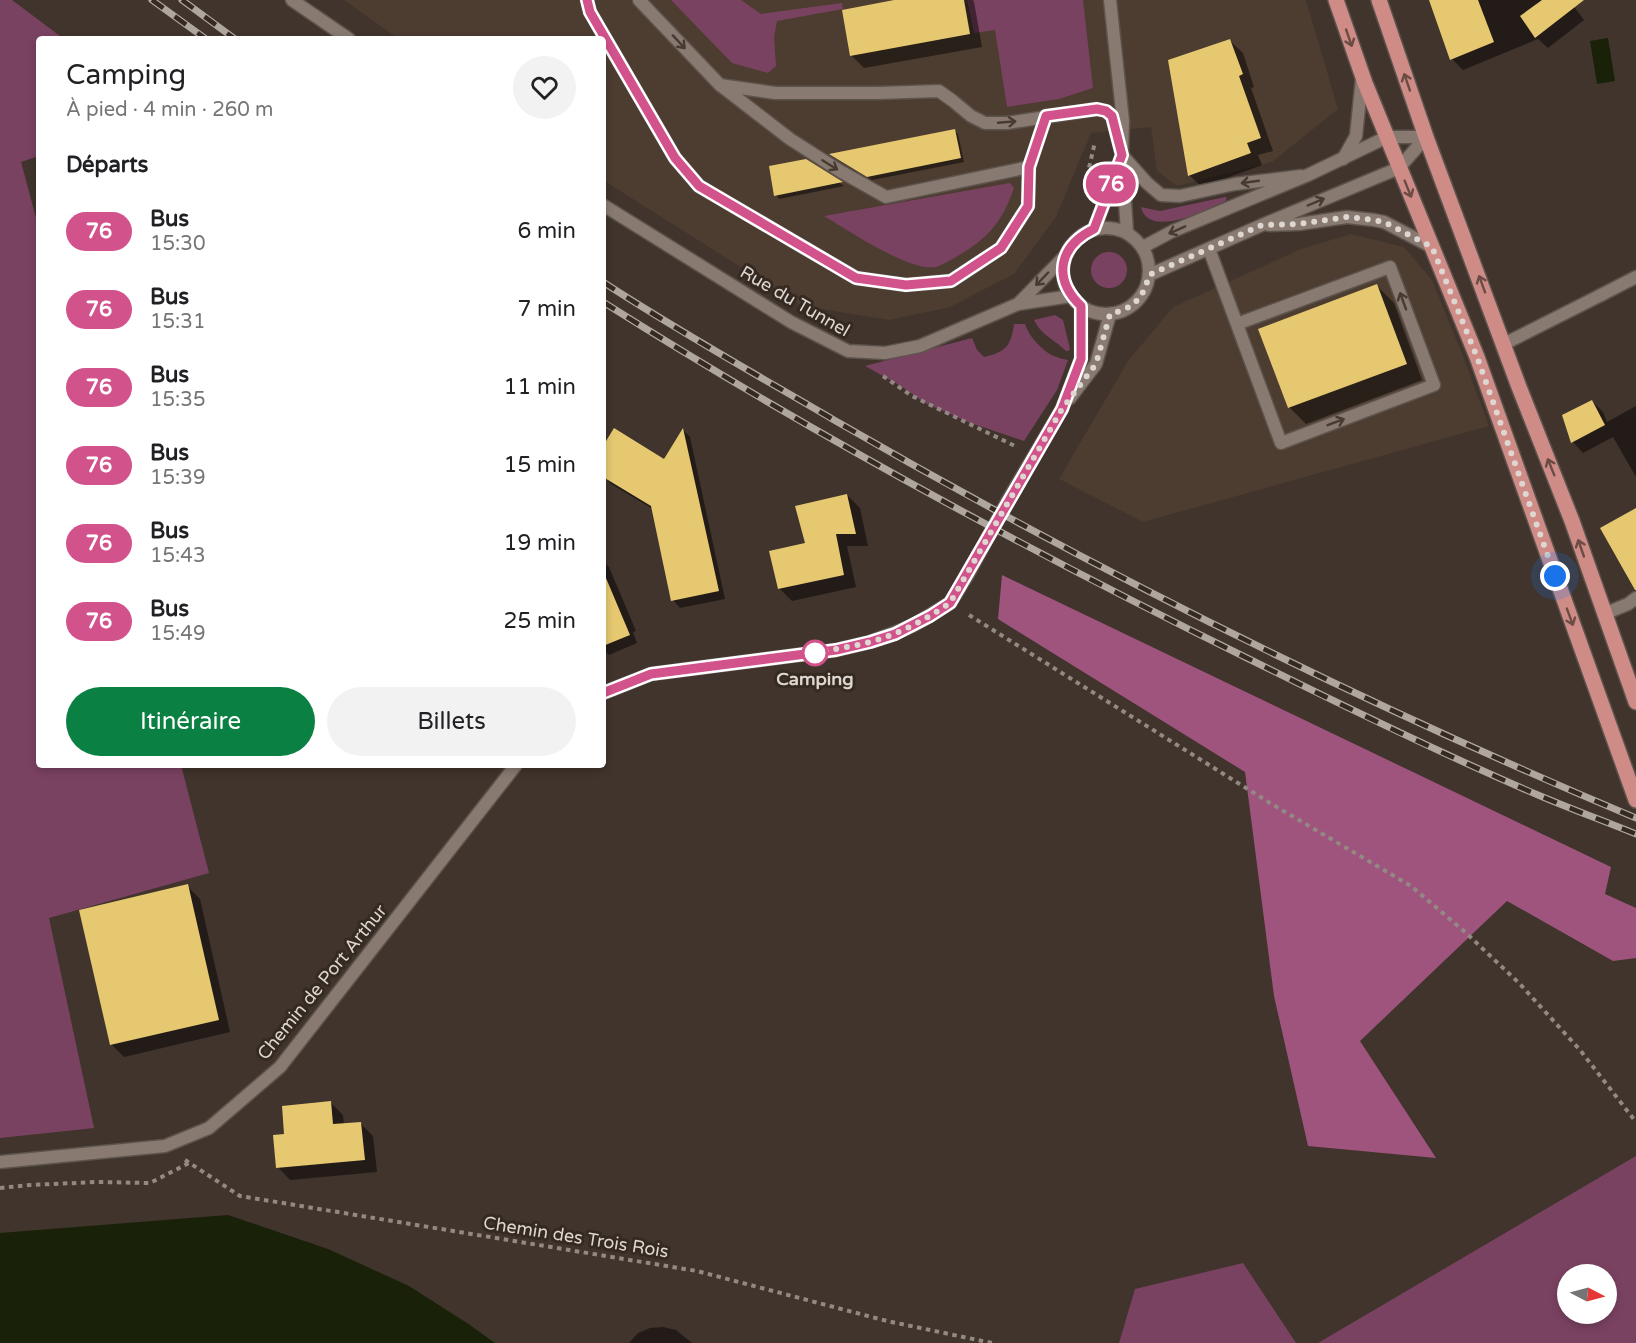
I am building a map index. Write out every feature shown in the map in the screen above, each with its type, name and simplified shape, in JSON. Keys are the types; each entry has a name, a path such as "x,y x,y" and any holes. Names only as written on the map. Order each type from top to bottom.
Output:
{"main road":[{"path":"1336,0 1362,77 1477,357 1636,800"},
{"path":"1379,0 1426,137 1519,387 1572,521 1636,702"}],"street":[{"path":"292,0 345,36"},
{"path":"587,0 590,12 604,36"},
{"path":"639,0 720,85 790,139 886,197 1029,167"},
{"path":"1110,0 1123,121 1122,155 1127,232"},
{"path":"606,39 675,158 699,186 856,278 906,285 951,281 1001,248 1028,206 1029,167 1046,116"},
{"path":"1343,159 1356,136 1362,77"},
{"path":"720,85 775,93 939,92 970,116 985,123 1007,123 1097,109 1106,111 1112,116 1122,155 1161,195 1180,196 1235,184 1308,175"},
{"path":"1143,247 1173,231 1308,175 1387,137 1426,137"},
{"path":"1149,275 1400,168 1426,137"},
{"path":"1094,229 1122,155"},
{"name":"Rue du Tunnel","path":"606,207 790,322 848,351 885,352 920,346 1018,304 1071,296"},
{"path":"1262,225 1299,224 1347,217 1374,220 1384,222 1432,247"},
{"path":"1116,228 1127,232 1143,247 1148,260 1149,275 1145,290 1136,302 1124,310 1110,314 1095,313 1081,306 1071,296 1065,284 1063,270 1066,254 1071,244 1094,229 1116,228"},
{"path":"1209,249 1281,443 1434,385 1390,267 1237,324"},
{"name":"Rue du Tunnel","path":"1018,304 1066,254"},
{"path":"1504,344 1636,278"},
{"path":"1062,409 1081,359 1081,306"},
{"path":"606,692 651,674 836,650 870,642 912,626 950,603 1062,409 1096,364 1110,314"},
{"path":"1604,614 1636,598"},
{"name":"Chemin de Port Arthur","path":"0,1162 165,1146 209,1128 279,1067 514,768"}],"path":[{"path":"1085,187 1097,133"},
{"path":"848,351 912,396 1035,456"},
{"path":"950,603 1270,803 1411,886 1465,932 1519,983 1580,1050 1636,1122"},
{"name":"Chemin des Trois Rois","path":"165,1146 240,1196 697,1271 888,1321 992,1343"},
{"path":"0,1188 97,1182 150,1183 189,1163"}],"shaded area":[{"path":"0,0 12,0 60,36 36,36 36,157 21,162 36,218 36,768 182,768 209,873 49,918 94,1128 0,1138"},
{"path":"344,0 1306,0 1338,109 1272,162 1177,186 1157,171 1151,127 1091,133 1056,217 1014,274 950,307 890,320 802,306 606,182 606,36 395,36"},
{"path":"671,0 741,0 761,14 842,3 843,9 777,21 774,37 776,66 768,73 732,63"},
{"path":"967,0 1083,0 1093,88 1059,99 1007,107 995,30 974,33"},
{"path":"1608,38 1615,81 1597,84 1590,41"},
{"path":"1010,183 1014,188 1010,198 1001,217 989,232 973,246 936,267 924,267 895,257 824,216"},
{"path":"1227,198 1224,203 1192,216 1166,222 1154,221 1146,216 1141,207 1160,211"},
{"path":"1351,234 1404,247 1432,280 1489,426 1143,522 1059,479 1128,361 1173,307 1301,249"},
{"path":"1109,252 1122,257 1127,270 1122,283 1109,288 1096,283 1091,270 1096,257"},
{"path":"1055,315 1063,320 1070,349 1068,351 1044,334 1034,320"},
{"path":"1014,324 1025,324 1040,347 1056,357 1068,360 1057,390 1024,441 968,422 925,403 901,386 865,366 972,338 977,350 984,357 998,353 1006,347"},
{"path":"1002,575 1611,867 1605,894 1636,908 1636,958 1613,961 1507,901 1360,1041 1436,1158 1308,1146 1274,996 1245,772 998,619"},
{"path":"1636,1156 1636,1343 1318,1343"},
{"path":"228,1215 328,1249 409,1286 495,1343 0,1343 0,1233"},
{"path":"1243,1263 1296,1343 1119,1343 1135,1289"}],"building":[{"path":"894,0 964,0 970,34 850,56 842,10"},
{"path":"1429,0 1478,0 1494,42 1450,60"},
{"path":"1542,0 1584,0 1535,38 1520,16"},
{"path":"1230,39 1243,74 1239,76 1261,138 1247,143 1251,153 1188,176 1168,60"},
{"path":"955,129 961,158 867,177 829,154"},
{"path":"806,159 843,182 774,196 769,166"},
{"path":"1377,284 1407,364 1288,408 1258,329"},
{"path":"1592,400 1605,425 1571,443 1562,415"},
{"path":"614,428 664,459 683,428 719,591 671,601 651,506 606,479 606,441"},
{"path":"847,494 856,534 836,534 844,575 778,589 769,551 805,543 795,506"},
{"path":"1636,508 1636,590 1635,590 1600,528"},
{"path":"606,578 630,635 606,645"},
{"path":"188,884 219,1020 110,1045 79,910"},
{"path":"331,1101 333,1124 361,1122 365,1160 276,1168 273,1135 284,1134 282,1106"}],"railway":[{"path":"152,0 202,36"},
{"path":"182,0 231,36"},
{"path":"606,284 834,420 1129,581 1330,681 1533,774 1636,818"},
{"path":"606,304 840,444 1083,575 1428,746 1538,795 1636,834"}],"bus line":[{"name":"76","path":"587,0 590,12 604,36"},
{"name":"76","path":"606,39 675,158 699,186 856,278 906,285 951,281 1001,248 1028,206 1029,167 1046,116 1097,109 1106,111 1112,116 1122,155 1094,229 1071,244 1065,257 1063,270 1065,284 1071,296 1081,306 1081,359 1062,409 950,603 912,626 870,642 836,650 651,674 606,692"}],"place":[{"name":"Camping","path":"815,653"}],"route":[{"path":"815,653 870,642 895,634 950,603 1062,409 1096,364 1110,314 1124,310 1136,302 1145,290 1149,275 1262,225 1299,224 1347,217 1374,220 1384,222 1432,247 1477,357 1555,576"}]}
